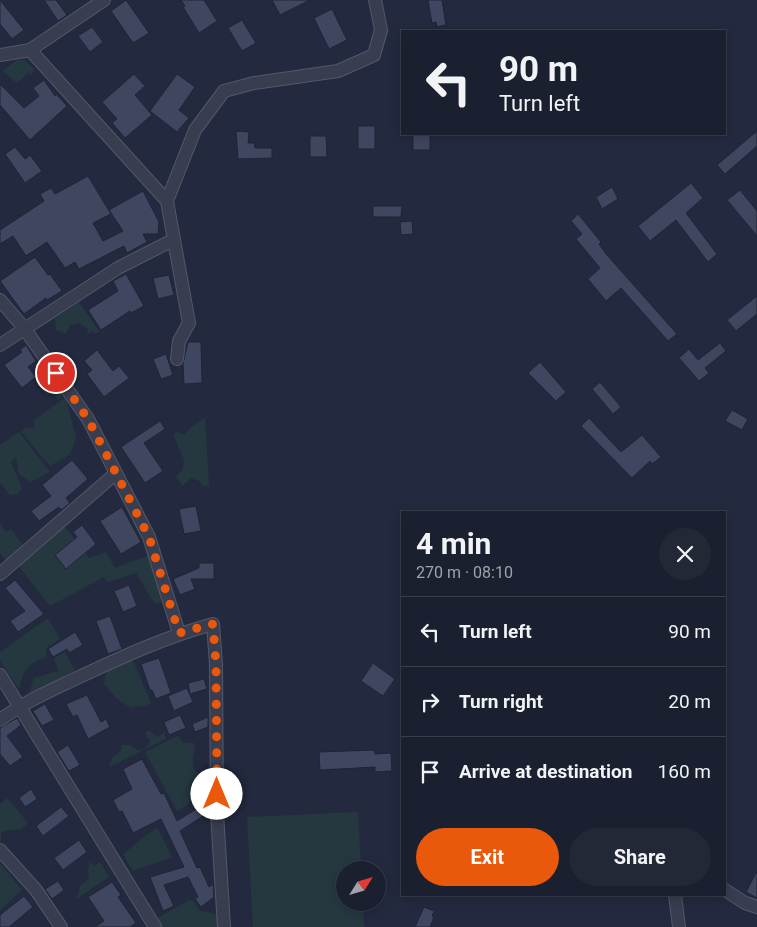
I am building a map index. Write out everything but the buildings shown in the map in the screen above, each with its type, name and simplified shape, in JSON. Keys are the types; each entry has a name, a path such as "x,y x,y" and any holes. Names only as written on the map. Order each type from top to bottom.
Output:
{"street":[{"path":"1,54 30,50 104,0"},
{"path":"177,359 179,341 189,323 167,201 195,130 224,91 254,83 338,71 374,56 381,30 375,0"},
{"path":"30,50 167,201"},
{"path":"0,345 118,268 173,240"},
{"path":"0,300 24,328 88,419 149,537 179,633"},
{"path":"0,574 116,474"},
{"path":"0,720 19,705 136,650 179,633 213,624 216,664 217,813 224,927"},
{"path":"0,675 155,927"},
{"path":"0,850 36,890 61,927"},
{"path":"726,891 744,903 757,907"},
{"path":"675,896 679,927"}],"shaded area":[{"path":"17,60 24,60 34,69 32,75 28,73 17,83 2,71"},
{"path":"79,302 99,331 95,334 92,331 88,334 87,328 79,323 70,325 66,334 56,330 55,318"},
{"path":"50,377 64,396 58,400 53,392 47,395 42,391 40,384 49,380"},
{"path":"66,397 76,438 70,454 50,466 21,432 26,428 34,428 34,420"},
{"path":"205,418 209,485 204,487 199,481 191,478 182,486 176,476 183,470 184,460 173,435 177,432 184,435 191,427"},
{"path":"19,432 50,472 31,482 19,474 16,457 11,462 22,489 17,494 10,495 0,483 0,445"},
{"path":"0,523 6,532 11,529 24,547 6,561 0,553"},
{"path":"62,523 89,558 106,552 115,568 152,554 165,601 155,604 136,573 108,582 104,577 50,606 16,563 36,546 49,541","holes":["68,545 79,558 67,568 55,555"]},
{"path":"48,618 60,639 46,648 46,657 27,668 19,689 0,661 0,652"},
{"path":"65,652 75,671 29,693 34,678 58,671 54,658"},
{"path":"133,660 151,703 142,707 134,706 131,708 116,698 104,684 107,671"},
{"path":"147,731 151,731 152,734 158,737 164,732 166,739 109,767 112,758 120,752 122,745 129,745 139,751 146,748 150,741 145,734"},
{"path":"178,736 183,743 194,743 193,767 195,771 202,774 209,771 209,791 177,811 145,752"},
{"path":"7,798 28,823 21,829 3,831 1,842 0,804"},
{"path":"358,812 361,861 336,861 336,911 363,911 364,927 253,927 247,817"},
{"path":"157,827 172,857 133,871 123,854"},
{"path":"90,861 94,866 100,862 109,877 76,899 81,885 89,879"},
{"path":"0,863 22,890 0,910"},
{"path":"189,900 194,902 200,911 217,914 218,927 160,927 156,919"}],"route":[{"path":"56,373 88,419 149,537 179,633 213,624 216,664 217,794"}]}
